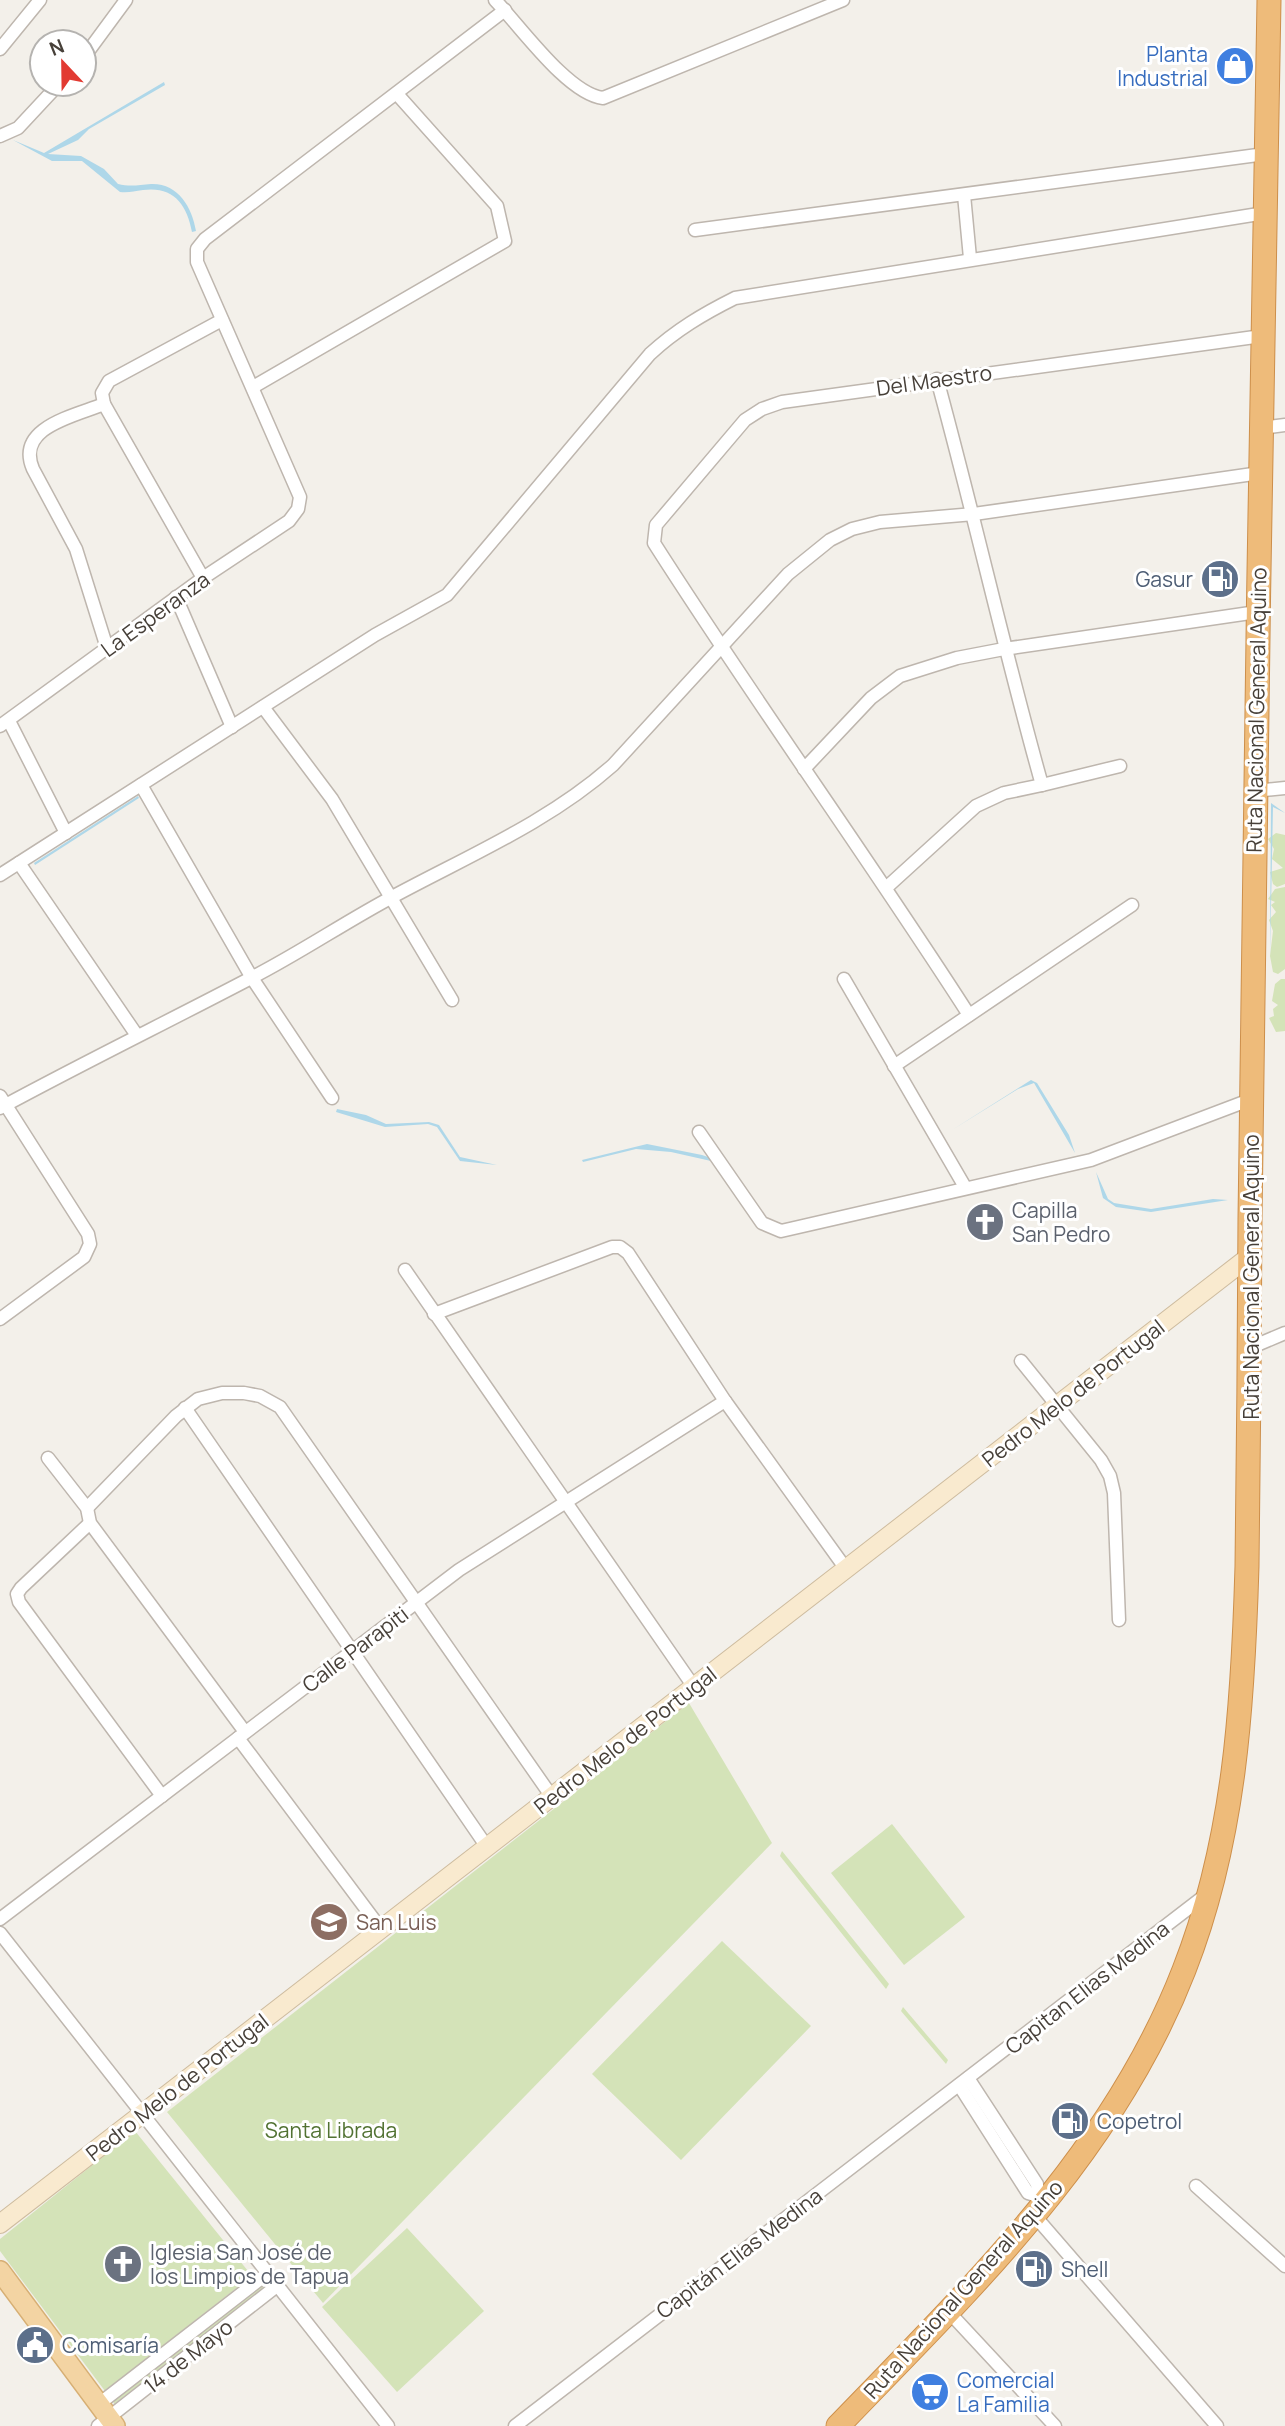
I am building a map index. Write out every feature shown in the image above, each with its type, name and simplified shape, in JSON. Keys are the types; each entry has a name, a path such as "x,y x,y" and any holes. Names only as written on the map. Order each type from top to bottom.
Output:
{"highway":[{"name":"Ruta Nacional General Aquino","path":"841,2425 948,2311 1038,2200 1105,2124 1143,2062 1186,1967 1210,1892 1236,1768 1244,1682 1252,1347 1250,1256 1257,612 1269,0"}],"main road":[{"path":"0,2271 105,2418"}],"street":[{"path":"0,49 40,0"},
{"path":"98,38 126,0"},
{"path":"495,0 575,86 592,97 603,98 843,0"},
{"path":"397,94 498,206 505,241 253,387 197,262 197,249 205,239 505,10"},
{"path":"0,136 18,128 46,98"},
{"path":"695,230 1265,154"},
{"path":"964,195 970,258"},
{"path":"0,875 375,635 447,595 649,354 702,314 735,298 970,258 1265,213"},
{"path":"203,578 104,404 102,393 109,381 222,320"},
{"name":"Del Maestro","path":"720,648 654,543 656,525 739,426 762,409 782,402 937,379 1262,336"},
{"path":"937,379 974,514 1004,649 1042,785"},
{"name":"La Esperanza","path":"4,723 176,597 289,521 298,509 300,497 253,387"},
{"path":"104,404 35,435 28,458 76,549 107,648"},
{"path":"1261,428 1285,425"},
{"path":"0,1319 83,1257 90,1244 88,1234 2,1103 252,978 390,898 556,809 586,789 612,765 788,574 830,540 852,529 880,522 974,514 1260,473"},
{"path":"176,597 232,727"},
{"path":"804,769 871,698 900,676 957,658 1004,649 1257,612"},
{"path":"720,648 887,887 969,1015"},
{"path":"263,707 332,799 452,1000"},
{"path":"4,723 66,833"},
{"path":"887,887 976,806 1004,793 1120,766"},
{"path":"141,785 252,978 332,1098"},
{"path":"1255,791 1285,788"},
{"path":"19,863 136,1034"},
{"path":"894,1066 1132,905"},
{"path":"844,978 965,1186"},
{"path":"699,1132 761,1223 781,1231 965,1186 1091,1160 1252,1099"},
{"path":"434,1314 612,1247 620,1247 628,1253 725,1401 846,1569"},
{"name":"Pedro Melo de Portugal","path":"0,2224 1250,1256"},
{"path":"405,1270 694,1687"},
{"path":"1252,1347 1285,1333"},
{"path":"1021,1361 1101,1460 1110,1476 1114,1493 1119,1620"},
{"path":"87,1507 185,1408 205,1397 244,1393 260,1396 280,1407 552,1797"},
{"name":"Calle Parapiti","path":"0,1919 459,1570 725,1401"},
{"path":"185,1408 487,1847"},
{"path":"48,1458 87,1507 90,1524 381,1929"},
{"path":"90,1524 21,1588 18,1594 19,1602 162,1796"},
{"name":"Capitan Elias Medina","path":"963,2081 1210,1892"},
{"path":"0,1933 388,2426"},
{"path":"963,2081 1028,2193 1038,2200 1217,2426"},
{"name":"Capitán Elias Medina","path":"515,2426 963,2081"},
{"path":"1196,2186 1285,2266"},
{"name":"14 de Mayo","path":"105,2418 268,2273"},
{"name":"14 de Mayo","path":"105,2418 278,2285"},
{"path":"948,2311 1055,2426"}],"green space":[{"path":"1276,833 1285,835 1285,884 1277,887 1273,884 1270,872 1283,868 1272,859 1274,849 1268,839"},
{"path":"1285,887 1285,969 1278,974 1273,972 1270,956 1273,931 1269,920 1276,912 1271,905 1275,902 1268,899 1275,889"},
{"path":"1285,979 1285,1031 1276,1032 1269,1018 1274,1016 1273,1009 1278,1005 1272,1001 1275,984"},
{"name":"Santa Librada","path":"689,1703 772,1843 323,2303 167,2112"},
{"path":"892,1824 965,1917 904,1965 831,1873"},
{"path":"782,1851 889,1984 886,1989 780,1856"},
{"path":"722,1941 811,2026 681,2160 592,2074"},
{"path":"903,2007 948,2060 946,2064 901,2011"},
{"path":"135,2131 252,2276 105,2391 0,2251 0,2239"},
{"path":"407,2228 484,2311 397,2392 322,2307"},
{"path":"262,2285 264,2288 114,2404 113,2400"}],"water":[{"path":"164,82 165,85 89,129 78,140 48,154 81,156 104,169 118,184 151,184 169,188 187,205 196,231 192,232 182,205 170,194 154,190 120,192 82,161 52,161 13,140 44,153"},
{"path":"138,796 139,798 35,865 34,863"},
{"path":"1271,803 1285,813 1273,807 1270,956"},
{"path":"1031,1080 1037,1083 1069,1135 1075,1153 1034,1083 1018,1089 952,1130"},
{"path":"337,1109 366,1115 386,1124 429,1122 439,1125 460,1157 497,1165 460,1161 437,1127 428,1124 385,1127 336,1112"},
{"path":"647,1144 702,1155 711,1158 711,1161 671,1152 636,1149 583,1162 582,1160"},
{"path":"1096,1172 1108,1199 1114,1203 1151,1209 1213,1199 1228,1200 1151,1212 1116,1207 1103,1198"}],"place":[{"name":"Planta Industrial","path":"1235,66"},
{"name":"Gasur","path":"1220,579"},
{"name":"Capilla San Pedro","path":"985,1222"},
{"name":"San Luis","path":"329,1922"},
{"name":"Copetrol","path":"1070,2121"},
{"name":"Iglesia San José de los Limpios de Tapua","path":"123,2264"},
{"name":"Shell","path":"1034,2269"},
{"name":"Comisaría","path":"35,2345"},
{"name":"Comercial La Familia","path":"930,2392"}]}
